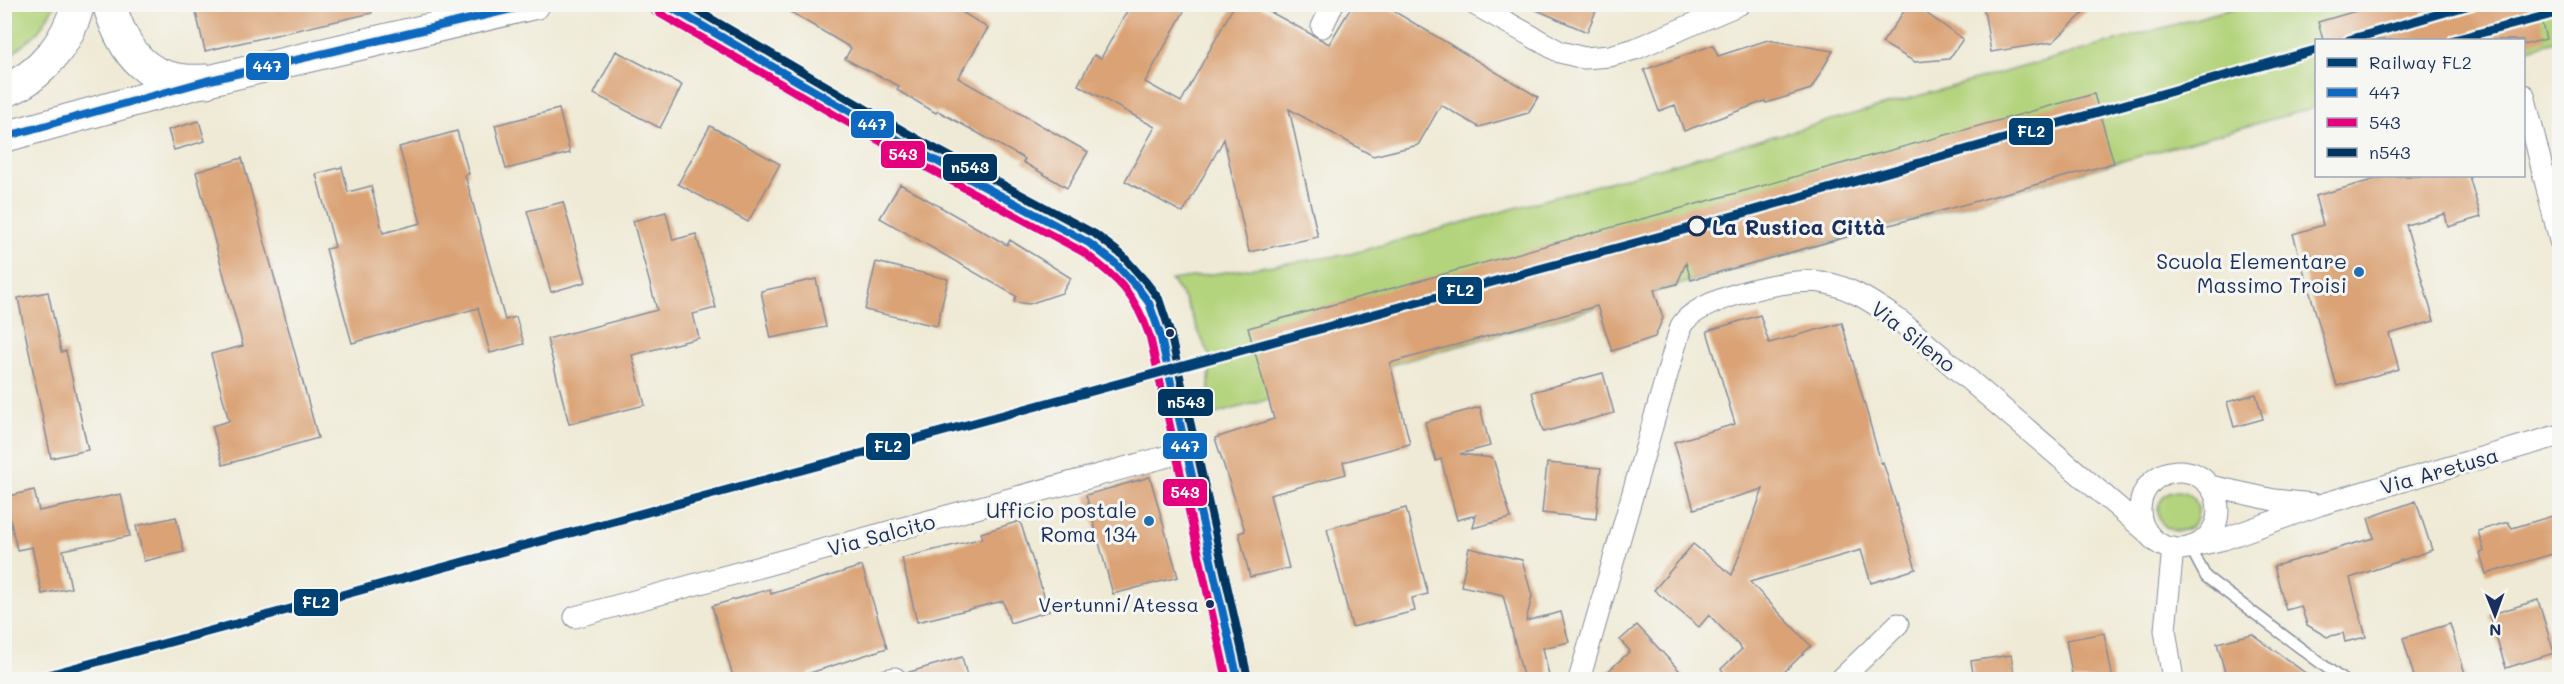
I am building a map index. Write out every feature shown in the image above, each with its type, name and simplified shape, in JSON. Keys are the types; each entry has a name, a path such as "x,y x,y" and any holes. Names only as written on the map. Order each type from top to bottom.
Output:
{"highway":[{"path":"4,91 30,77 55,53 71,25 78,4"},
{"path":"109,4 127,49 143,64 173,79 189,82 206,81"}],"street":[{"path":"4,136 206,81 535,4"},
{"path":"664,4 906,144 1104,253 1138,288 1155,316 1238,680"},
{"path":"1322,27 1334,4"},
{"path":"1474,4 1560,52 1584,58 1610,56 1635,48 1740,4"},
{"path":"2525,103 2559,241"},
{"name":"Via Sileno","path":"1579,680 1681,326 1689,316 1699,310 1760,289 1798,282 1820,282 1838,286 1870,300 1899,320 2147,532"},
{"name":"Via Aretusa","path":"2319,505 2559,435"},
{"name":"Via Salcito","path":"576,617 1187,451"},
{"path":"2181,547 2201,541 2210,533 2216,522 2216,497 2210,486 2194,474 2174,471 2162,475 2151,483 2143,494 2140,507 2141,520 2147,532 2163,545 2181,547 2223,539 2319,505"},
{"path":"2210,486 2274,500 2319,505"},
{"path":"2173,680 2165,630 2181,547"},
{"path":"1840,680 1898,624"},
{"path":"886,680 895,678 895,680"}],"lane":[{"path":"2181,547 2206,577 2343,680"}],"green space":[{"path":"4,5 55,5 38,32 5,60"},
{"path":"2245,5 2559,5 2559,40 2525,50 2525,39 2315,39 2315,107 1208,416 1210,358 1185,300 1171,280 1350,254"},
{"path":"2178,491 2186,492 2192,497 2197,503 2197,519 2192,525 2186,530 2178,531 2170,530 2164,525 2159,519 2158,511 2159,503 2164,497 2170,492"}],"building":[{"path":"194,4 371,4 372,13 205,51"},
{"path":"777,4 949,4 988,28 958,78 1088,152 1067,188 1023,162 1025,159 938,111 936,113 897,90 899,86 845,59 851,48"},
{"path":"1131,4 1188,4 1145,82 1181,102 1235,4 1256,4 1329,44 1353,4 1382,4 1538,97 1528,113 1479,127 1441,105 1418,145 1373,156 1289,109 1318,237 1249,252 1224,139 1183,213 1125,181 1155,127 1078,85 1094,55 1101,58"},
{"path":"1523,4 1599,4 1587,32"},
{"path":"1909,4 1913,4 1963,39 1949,59 1915,62 1882,43"},
{"path":"1983,4 2093,4 2053,42 1991,52"},
{"path":"2380,4 2537,4 2546,39 2525,44 2525,39 2323,39 2318,22"},
{"path":"1768,40 1833,51 1811,89 1766,103 1765,101 1684,131 1675,105 1659,111 1644,70 1713,45 1718,56"},
{"path":"616,51 682,85 660,128 594,94"},
{"path":"2094,94 2114,163 1691,280 1686,263 1677,284 1654,290 1663,318 1655,337 1612,351 1597,306 1390,363 1410,444 1343,462 1346,474 1270,495 1289,568 1250,577 1239,533 1245,531 1215,438 1274,419 1248,328"},
{"path":"559,109 570,153 506,169 495,125"},
{"path":"199,121 205,141 174,150 168,130"},
{"path":"710,126 780,164 748,222 678,184"},
{"path":"457,131 469,174 465,175 505,320 516,317 524,344 490,353 478,308 352,343 326,249 335,247 316,174 342,167 348,192 371,186 383,233 421,223 399,147"},
{"path":"242,158 318,438 223,465 212,426 229,421 211,354 243,346 196,172"},
{"path":"2383,177 2469,177 2481,217 2448,227 2445,214 2406,225 2434,321 2389,334 2399,369 2337,386 2293,234 2323,225 2315,196"},
{"path":"900,184 1007,245 1010,240 1071,278 1062,293 1029,304 1014,302 1016,296 880,218"},
{"path":"563,202 586,282 551,292 527,211"},
{"path":"666,212 673,240 696,234 716,308 693,314 699,338 632,355 645,405 569,424 547,339 657,310 633,221"},
{"path":"876,262 948,279 937,326 865,310"},
{"path":"816,279 826,327 771,338 761,291"},
{"path":"48,292 61,352 66,351 88,450 51,458 18,298"},
{"path":"1760,315 1769,343 1842,323 1881,463 1883,462 1916,569 1871,583 1861,550 1750,582 1811,646 1776,680 1732,680 1721,669 1742,649 1709,615 1699,627 1654,590 1693,544 1732,575 1763,489 1694,509 1674,442 1735,424 1707,331"},
{"path":"1603,373 1614,413 1543,432 1532,392"},
{"path":"2256,394 2263,419 2234,427 2227,402"},
{"path":"1480,407 1490,446 1460,454 1493,458 1511,518 1473,528 1476,515 1457,520 1441,459 1436,461 1425,422"},
{"path":"1547,463 1601,468 1596,519 1542,513"},
{"path":"1150,477 1178,577 1113,594 1086,495"},
{"path":"34,490 39,511 121,494 130,536 63,550 71,588 42,594 32,547 17,550 5,497"},
{"path":"2416,501 2432,550 2350,578 2366,637 2345,642 2343,633 2327,637 2307,625 2301,606 2286,610 2274,566 2374,538 2368,518"},
{"path":"1406,508 1428,594 1412,598 1415,611 1352,627 1327,529"},
{"path":"2559,514 2559,552 2486,574 2480,553 2484,551 2478,531 2508,522 2512,528"},
{"path":"176,517 184,552 144,561 136,526"},
{"path":"1020,521 1049,611 1010,623 1003,601 917,622 902,558 983,538 981,533"},
{"path":"1469,548 1522,560 1532,596 1526,621 1561,612 1569,642 1543,648 1550,680 1524,680 1503,595 1461,586"},
{"path":"862,566 887,648 807,674 809,680 734,680 712,606 770,589 771,594"},
{"path":"2538,600 2554,653 2506,668 2489,615"},
{"path":"2450,624 2467,680 2415,680 2403,638"},
{"path":"1637,625 1688,680 1599,680 1630,651 1620,640"},
{"path":"2104,633 2113,680 2073,680 2066,640"},
{"path":"2252,634 2315,680 2227,680 2217,643"},
{"path":"2011,655 2015,680 1974,680 1971,661"},
{"path":"962,657 968,680 908,680 906,673"}],"rail line":[{"name":"FL2","path":"2352,39 2473,4"},
{"name":"FL2","path":"2458,39 2560,12"},
{"name":"FL2","path":"30,680 1705,224 2315,50"}],"transit line":[{"name":"447","path":"4,137 206,81 533,4"},
{"name":"447","path":"665,4 916,150 1089,243 1115,263 1138,288 1149,303 1160,334 1238,680"},
{"name":"n543","path":"686,4 921,141 1095,234 1122,255 1146,282 1159,299 1170,332 1248,678"},
{"name":"543","path":"659,13 911,159 1083,252 1124,288 1138,309 1150,337 1227,680"}],"place":[{"name":"La Rustica Città","path":"1697,226"},
{"name":"Scuola Elementare Massimo Troisi","path":"2359,272"},
{"name":"Ufficio postale Roma 134","path":"1149,521"},
{"name":"Vertunni/Atessa","path":"1210,604"}]}
